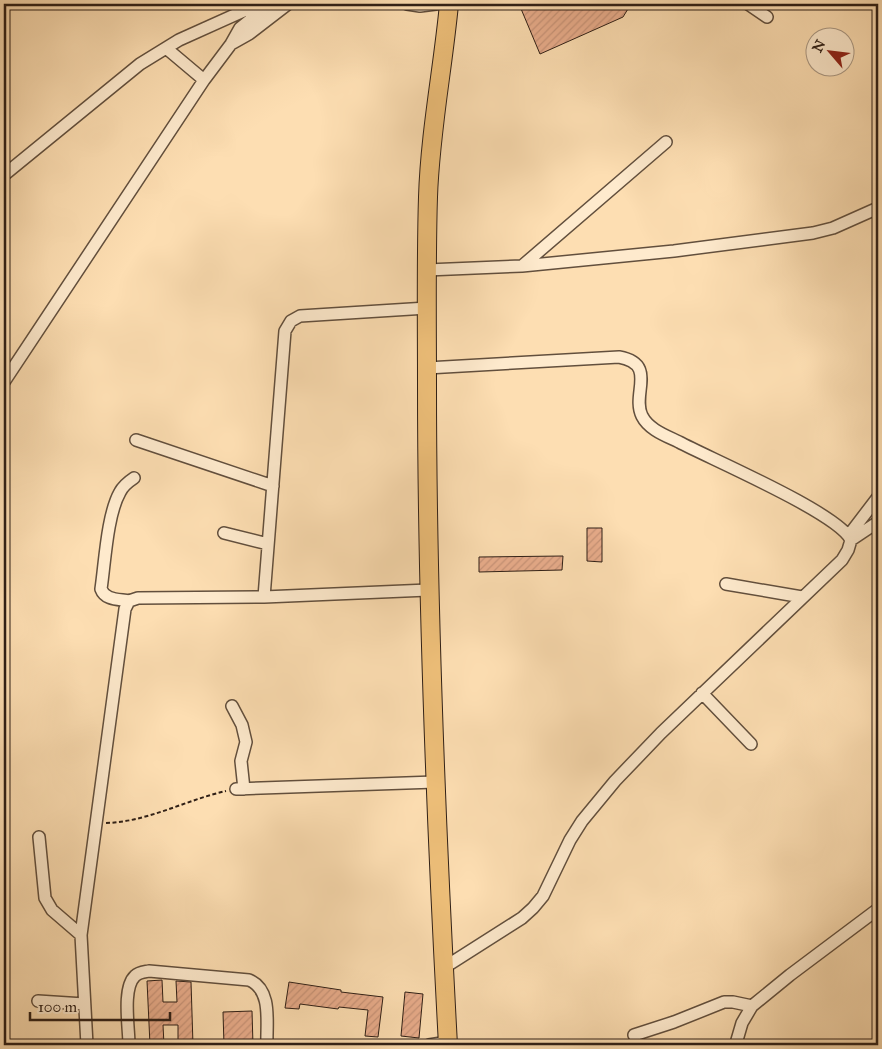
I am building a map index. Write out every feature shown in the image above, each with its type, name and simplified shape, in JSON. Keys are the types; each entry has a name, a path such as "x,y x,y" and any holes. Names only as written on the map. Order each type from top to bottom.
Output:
{"highway":[{"path":"448,1044 428,590 426,308 428,194 449,4"}],"street":[{"path":"4,175 140,64 166,48 258,4"},
{"path":"4,382 204,80 232,44 240,28 270,4"},
{"path":"232,44 249,34 288,4"},
{"path":"407,4 420,6 436,4"},
{"path":"748,4 767,17"},
{"path":"166,48 204,80"},
{"path":"522,266 666,142"},
{"path":"427,270 522,266 674,251 813,233 833,228 878,208"},
{"path":"264,597 285,331 290,321 300,316 426,308"},
{"path":"427,368 619,357 628,359 635,362 640,369 642,377 639,406 647,424 656,431 808,507 844,530 850,538"},
{"path":"136,440 273,486"},
{"path":"129,602 107,597 101,589 115,505 125,484 134,478"},
{"path":"445,967 522,918 533,908 543,896 570,840 582,821 615,781 702,693 842,560 848,550 850,538 878,497"},
{"path":"850,538 878,522"},
{"path":"224,533 268,544"},
{"path":"726,584 802,597"},
{"path":"87,1045 81,936 125,609 129,602 138,598 264,597 428,590"},
{"path":"702,693 751,744"},
{"path":"232,706 242,725 246,742 242,761 240,789 435,782"},
{"path":"39,837 45,898 52,910 81,936"},
{"path":"737,1045 736,1040 742,1023 752,1006 797,969 878,909"},
{"path":"129,1045 128,992 130,984 134,976 141,972 150,971 249,980 256,983 266,998 267,1045"},
{"path":"38,1001 84,1004"},
{"path":"634,1035 674,1022 724,1002 752,1006"},
{"path":"430,1045 448,1044"}],"path":[{"path":"97,823 136,819 202,797 240,789"}],"building":[{"path":"519,4 631,4 623,17 540,54"},
{"path":"587,528 602,528 602,562 587,561"},
{"path":"563,556 562,570 479,572 479,557"},
{"path":"162,980 163,1002 177,1002 176,981 191,982 193,1045 178,1045 178,1025 163,1025 164,1045 150,1045 147,981"},
{"path":"289,982 341,990 341,992 383,997 378,1037 365,1036 368,1010 339,1007 338,1009 300,1004 299,1009 285,1008"},
{"path":"405,992 423,994 419,1038 401,1036"},
{"path":"252,1011 253,1045 224,1045 223,1012"}]}
